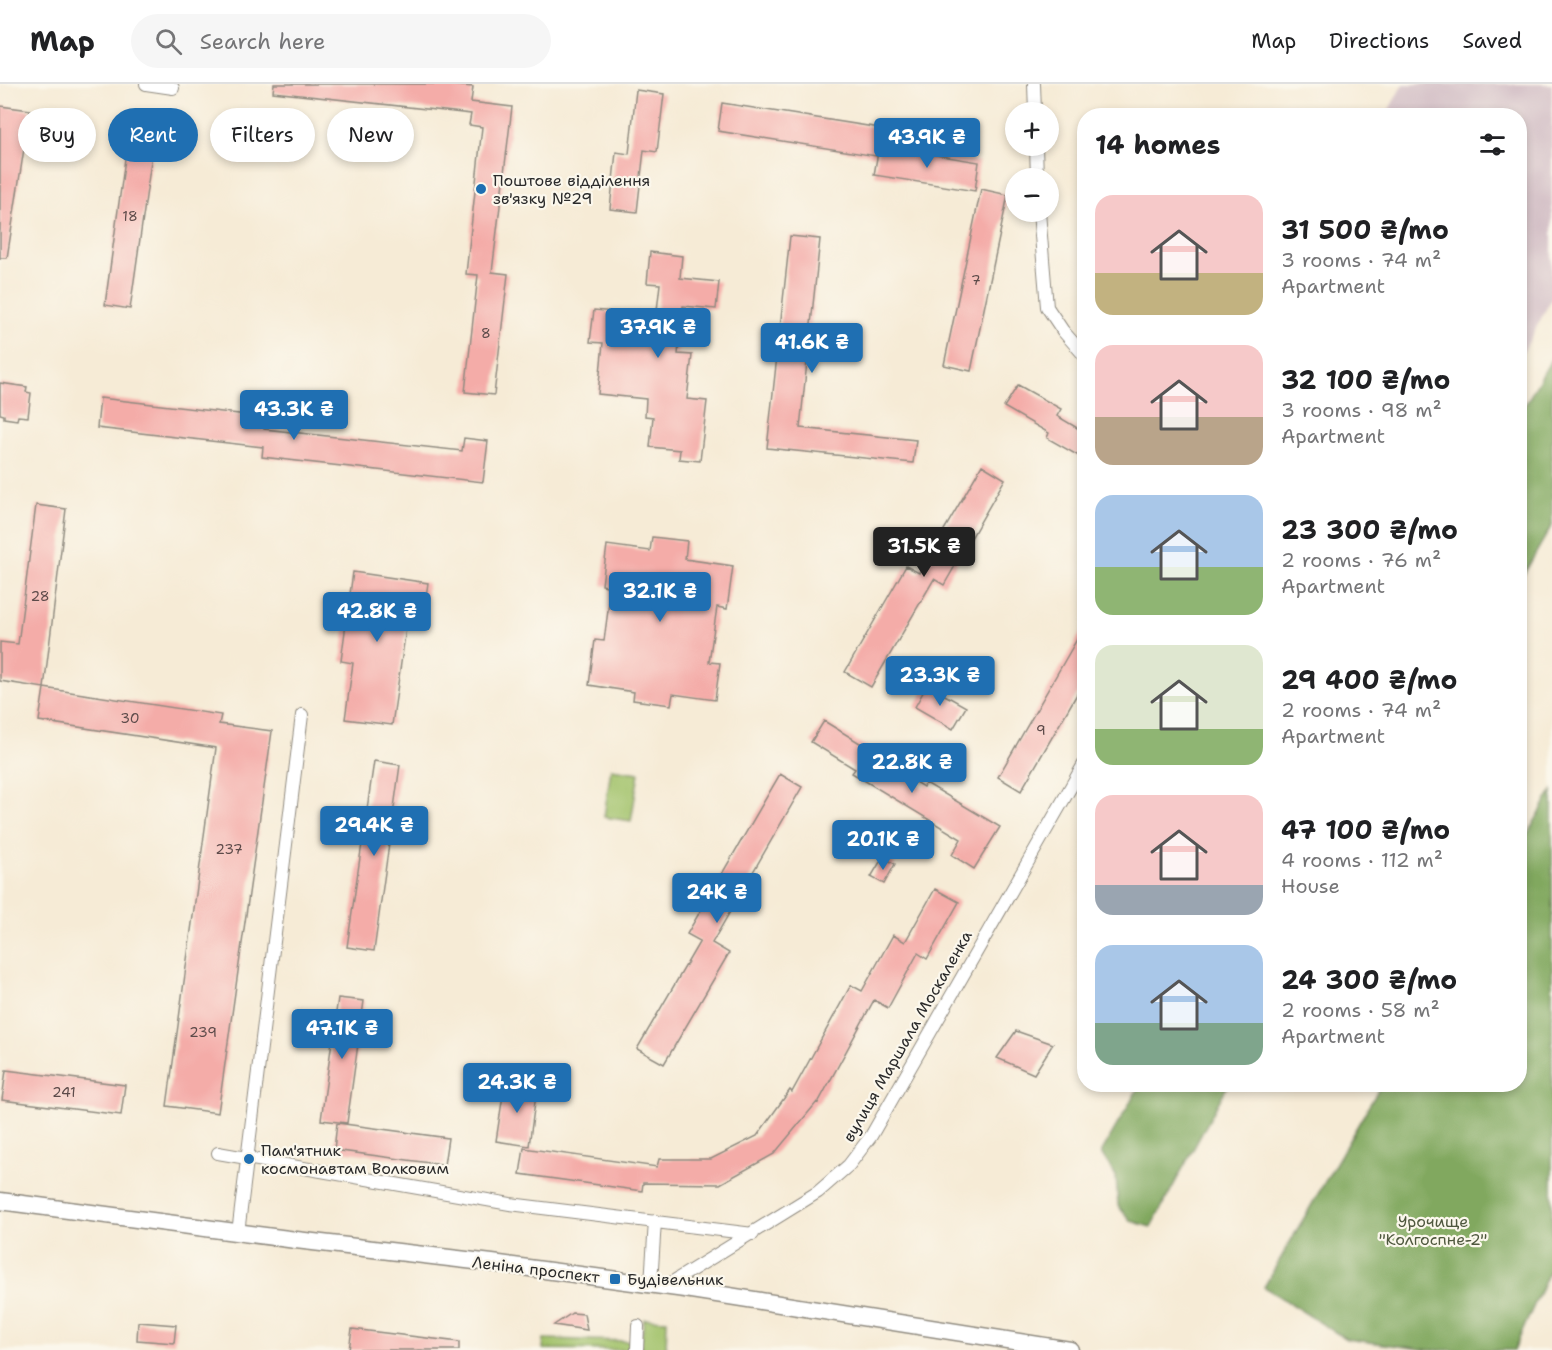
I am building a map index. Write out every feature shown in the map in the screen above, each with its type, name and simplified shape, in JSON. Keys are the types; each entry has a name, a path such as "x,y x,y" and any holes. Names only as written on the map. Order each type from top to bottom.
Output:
{"main road":[{"name":"Леніна проспект","path":"0,1202 659,1285 1070,1350"}],"street":[{"path":"147,84 173,88"},
{"path":"1034,84 1035,102"},
{"path":"1040,222 1047,307 1077,347"},
{"path":"238,1233 302,715"},
{"name":"вулиця Маршала Москаленка","path":"659,1285 753,1234 818,1192 849,1165 871,1136 1077,776"},
{"path":"218,1154 510,1204 753,1234"},
{"path":"655,1221 659,1285"},
{"path":"636,1350 638,1326"}],"shaded area":[{"path":"1403,84 1552,84 1552,298 1527,345 1527,108 1390,108"}],"green space":[{"path":"1552,358 1552,525 1527,569 1527,402"},
{"path":"611,769 639,773 631,821 604,817"},
{"name":"Урочище \"Колгоспне-2\"","path":"1552,791 1552,1265 1514,1350 1429,1350 1346,1339 1264,1287 1377,1092 1527,1092 1527,835"},
{"path":"1136,1092 1224,1092 1151,1227 1131,1221 1118,1206 1116,1176 1101,1153"},
{"path":"644,1319 667,1320 666,1350 640,1350"},
{"path":"544,1339 631,1341 631,1350 543,1349"}],"building":[{"path":"274,84 442,84 473,87 471,102 512,107 492,272 508,274 494,395 465,392 478,275 466,274 482,127 469,125 471,114 273,92"},
{"path":"636,90 664,94 657,152 644,150 637,212 610,209 616,152 629,154"},
{"path":"722,103 880,128 876,156 718,131"},
{"path":"0,106 18,108 18,162 22,162 7,258 0,258"},
{"path":"879,146 979,162 975,191 874,175"},
{"path":"125,162 151,162 130,309 105,305"},
{"path":"981,189 1005,194 1005,209 971,371 944,365"},
{"path":"790,236 820,239 800,428 916,440 913,463 767,448"},
{"path":"650,252 682,256 680,278 719,282 716,309 683,306 678,354 692,355 687,399 707,401 700,461 679,459 680,450 650,447 653,417 645,416 646,399 598,394 603,343 590,342 594,310 625,313 622,334 654,337 660,284 647,283"},
{"path":"0,383 27,387 26,392 31,393 28,417 18,416 17,420 4,418 4,415 0,414"},
{"path":"1018,385 1061,409 1057,416 1077,428 1077,455 1047,438 1049,433 1004,407"},
{"path":"100,398 265,417 264,429 462,451 464,438 488,441 483,482 262,457 263,447 97,428"},
{"path":"982,465 1005,479 944,585 934,579 871,687 845,672 906,566 919,573"},
{"path":"36,505 66,509 44,688 0,681 0,642 18,644"},
{"path":"652,537 687,541 685,559 733,566 727,609 717,607 709,662 720,663 715,700 673,694 671,705 633,700 634,692 589,685 595,640 604,641 611,587 602,585 607,545 650,551"},
{"path":"353,572 428,583 424,610 409,608 392,725 345,719 353,663 341,661"},
{"path":"1077,639 1077,694 1021,791 998,777"},
{"path":"927,685 966,707 953,729 915,707"},
{"path":"44,688 221,715 219,724 272,731 218,1113 167,1106 216,748 39,721"},
{"path":"824,721 904,770 902,774 923,787 926,783 1000,827 974,869 952,855 961,839 852,773 855,769 811,742"},
{"path":"374,761 400,765 374,951 347,947"},
{"path":"780,774 802,787 712,943 729,953 664,1064 637,1049 700,941 687,934"},
{"path":"883,857 895,864 884,884 871,877"},
{"path":"935,889 959,902 927,959 918,953 888,1008 874,1000 818,1103 774,1154 720,1184 643,1183 642,1191 520,1174 524,1148 657,1167 659,1159 711,1159 757,1136 790,1090 792,1092 851,985 862,991 893,935 905,942"},
{"path":"338,998 364,1001 347,1123 321,1120"},
{"path":"1016,1031 1053,1044 1034,1074 997,1058"},
{"path":"6,1070 125,1085 121,1115 2,1100"},
{"path":"505,1082 537,1087 529,1146 496,1141"},
{"path":"337,1123 448,1138 444,1165 334,1150"},
{"path":"572,1313 584,1314 587,1330 554,1325"},
{"path":"138,1322 176,1325 174,1343 137,1340"},
{"path":"352,1329 459,1342 459,1350 349,1350"}],"place":[{"name":"Поштове відділення зв'язку №29","path":"481,189"},
{"name":"Пам'ятник космонавтам Волковим","path":"249,1159"},
{"name":"Будівельник","path":"615,1279"}]}
